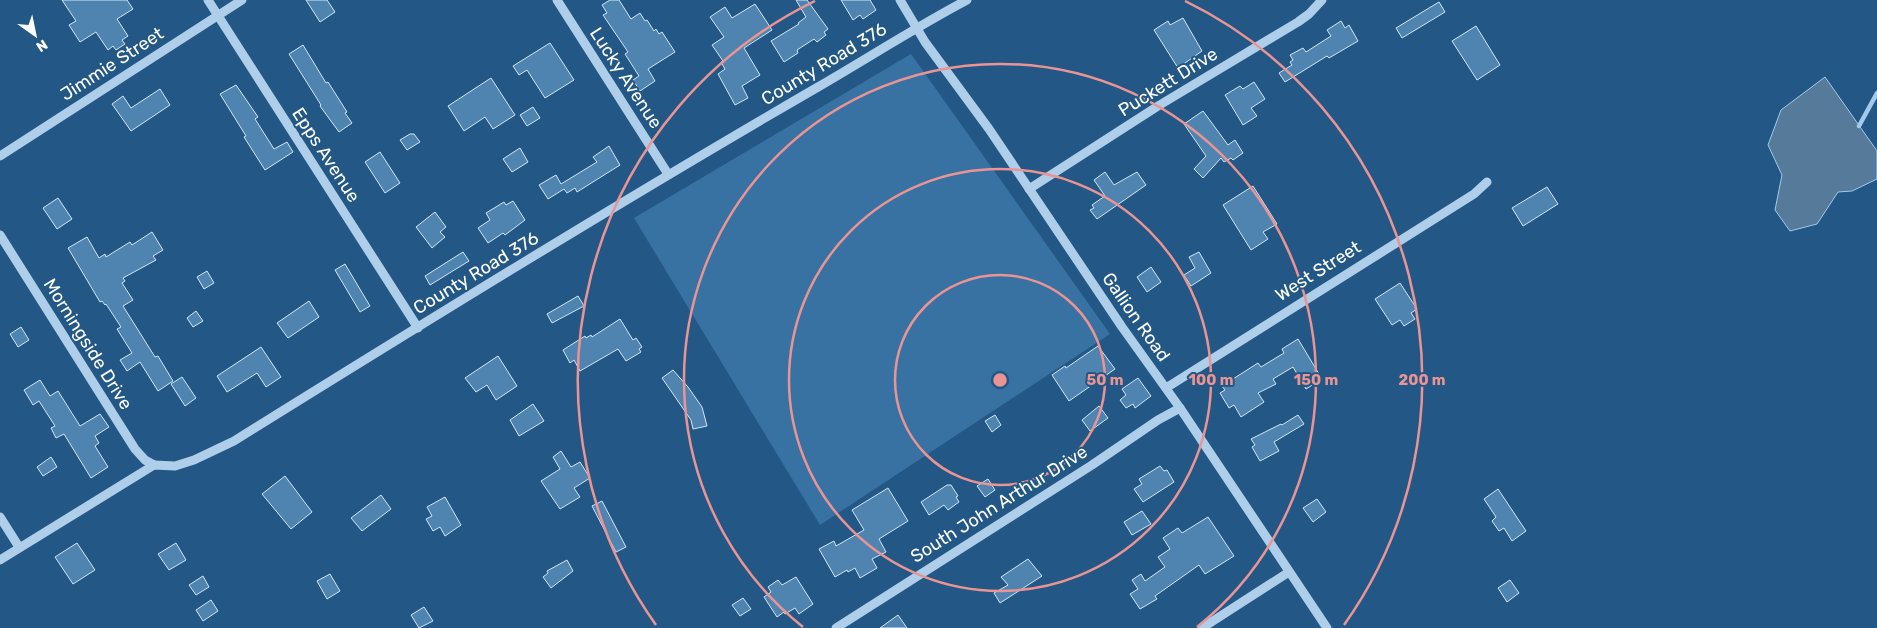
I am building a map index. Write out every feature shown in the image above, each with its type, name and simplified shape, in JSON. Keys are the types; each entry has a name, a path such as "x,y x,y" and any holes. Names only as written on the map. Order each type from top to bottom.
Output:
{"street":[{"name":"Epps Avenue","path":"208,0 418,328"},
{"name":"Jimmie Street","path":"0,156 242,0"},
{"name":"Lucky Avenue","path":"557,0 668,174"},
{"name":"Gallion Road","path":"900,0 945,71 989,128 1327,628"},
{"name":"County Road 376","path":"154,465 175,466 194,460 234,441 668,174 822,85 917,27 967,0"},
{"name":"Puckett Drive","path":"1030,189 1158,106 1298,22 1309,14 1322,0"},
{"name":"West Street","path":"1166,388 1474,194 1487,182"},
{"name":"Morningside Drive","path":"0,236 135,449 145,460 154,465"},
{"name":"South John Arthur Drive","path":"836,628 1092,465 1158,420 1180,408"},
{"path":"0,560 154,465"},
{"path":"0,517 19,547"},
{"path":"1202,628 1289,572"}],"shaded area":[{"path":"911,54 1110,334 820,525 634,218"},
{"path":"1825,77 1877,151 1877,179 1852,191 1838,192 1817,224 1790,231 1775,210 1782,175 1768,145 1781,110"}],"building":[{"path":"62,0 127,0 133,9 117,19 128,36 122,40 125,44 116,50 113,46 108,50 96,32 80,42 69,25 76,21"},
{"path":"306,0 327,0 335,12 320,22"},
{"path":"610,0 619,0 631,19 640,13 654,31 656,29 659,34 662,32 675,52 648,69 655,81 640,91 633,80 639,76 625,54 628,52 603,15 607,13 602,5"},
{"path":"796,0 807,0 828,29 824,32 826,35 817,42 814,39 797,50 798,53 784,62 771,41 799,24 806,17"},
{"path":"841,0 870,0 876,10 863,19 860,15 853,20"},
{"path":"1439,2 1445,12 1402,38 1396,28"},
{"path":"755,4 772,30 744,48 760,75 742,86 748,98 735,105 718,74 725,69 721,62 723,61 712,45 724,37 710,17 725,7 732,18"},
{"path":"1183,18 1202,51 1178,68 1154,30 1168,21 1170,25"},
{"path":"1341,21 1345,28 1349,25 1358,41 1329,58 1327,56 1285,82 1279,73 1292,65 1290,62 1293,60 1290,55 1303,48 1306,52 1331,36 1327,30"},
{"path":"1476,26 1500,65 1477,80 1452,41"},
{"path":"550,43 574,80 545,98 527,70 519,75 513,66"},
{"path":"303,45 326,83 328,82 347,112 345,113 352,123 339,132 320,106 289,54"},
{"path":"491,78 515,115 493,129 485,117 464,131 448,106"},
{"path":"1254,82 1265,99 1251,108 1257,116 1243,125 1225,95 1240,86 1243,89"},
{"path":"236,85 258,117 255,119 274,149 287,142 293,152 265,170 220,94"},
{"path":"160,89 170,105 131,131 112,104 123,96 131,108"},
{"path":"533,107 540,118 527,126 520,115"},
{"path":"1203,111 1228,145 1235,140 1243,153 1233,160 1231,158 1224,162 1221,158 1203,178 1194,169 1206,156 1184,124"},
{"path":"410,134 414,134 420,142 407,150 400,140"},
{"path":"609,146 620,165 577,192 575,188 567,193 564,189 548,199 539,185 556,175 561,184 597,162 593,157"},
{"path":"520,148 528,162 512,172 503,159"},
{"path":"380,152 400,183 385,193 365,162"},
{"path":"1105,172 1114,185 1137,172 1146,185 1097,219 1090,210 1094,208 1092,205 1105,196 1094,180"},
{"path":"1253,186 1277,224 1263,232 1268,239 1251,250 1223,205"},
{"path":"1547,187 1558,204 1523,226 1512,208"},
{"path":"58,198 72,219 57,229 43,208"},
{"path":"513,201 525,220 505,235 503,233 488,243 478,228 490,220 486,213 504,202 506,205"},
{"path":"435,212 446,227 440,232 445,237 432,248 416,227"},
{"path":"152,232 163,250 153,256 156,260 123,278 125,281 122,283 133,300 123,306 155,357 158,356 173,381 158,391 140,362 127,371 120,360 132,353 117,329 121,327 106,304 102,301 100,302 68,248 87,237 99,258 105,254 106,257 130,242 132,245"},
{"path":"463,252 469,261 430,285 425,276"},
{"path":"1199,252 1211,273 1191,286 1184,275 1195,268 1189,257"},
{"path":"345,264 370,306 360,312 335,270"},
{"path":"1151,267 1161,282 1147,292 1137,277"},
{"path":"207,271 214,283 204,289 197,277"},
{"path":"1400,283 1417,309 1411,313 1415,319 1404,326 1400,320 1392,325 1375,299"},
{"path":"578,296 584,306 552,323 547,314"},
{"path":"309,301 319,317 288,338 277,323"},
{"path":"196,311 203,321 193,327 187,318"},
{"path":"620,319 633,340 636,338 642,347 639,349 641,352 626,361 618,349 580,371 574,360 570,363 563,350 585,336 586,338 591,335 592,337"},
{"path":"21,327 29,340 18,347 10,334"},
{"path":"1298,339 1322,379 1306,389 1293,367 1273,379 1276,384 1258,393 1264,402 1241,417 1234,405 1229,408 1220,393 1225,390 1222,386 1258,363 1261,367 1284,353 1282,349"},
{"path":"1098,346 1115,369 1069,401 1052,375 1065,366 1066,368"},
{"path":"261,347 281,377 266,387 257,373 227,392 217,376"},
{"path":"498,356 517,386 496,400 487,385 476,392 465,378"},
{"path":"673,370 702,407 707,426 693,429 691,420 662,378"},
{"path":"182,377 196,398 185,406 171,384"},
{"path":"1138,378 1151,396 1135,408 1133,404 1126,408 1120,400 1126,395 1122,389"},
{"path":"40,380 50,396 58,391 80,426 100,414 109,427 95,436 99,443 95,446 108,467 91,478 64,434 56,438 51,428 55,426 39,401 33,405 24,390"},
{"path":"533,404 544,421 519,436 510,420"},
{"path":"1099,406 1108,418 1090,431 1082,420"},
{"path":"995,415 1001,425 992,432 985,421"},
{"path":"1298,415 1304,424 1274,442 1279,451 1260,461 1252,447 1255,445 1251,439 1282,425"},
{"path":"561,451 571,467 580,462 590,478 574,488 580,497 560,509 541,481 560,469 553,457"},
{"path":"51,457 57,467 43,476 37,467"},
{"path":"1160,466 1164,471 1167,470 1174,482 1143,502 1134,489 1142,484 1139,479"},
{"path":"285,476 312,512 291,529 262,494"},
{"path":"988,479 995,490 985,497 977,486"},
{"path":"947,485 951,485 958,496 956,497 959,502 948,510 944,505 929,515 921,502"},
{"path":"888,488 908,521 879,539 886,552 872,559 877,568 860,578 855,568 835,577 819,549 834,541 836,546 864,530 852,510"},
{"path":"1498,489 1526,531 1512,541 1504,528 1499,531 1492,521 1496,517 1484,499"},
{"path":"381,495 391,509 362,531 351,518"},
{"path":"445,497 461,525 445,536 440,527 433,531 426,519 432,516 427,507"},
{"path":"1317,499 1326,512 1313,522 1303,508"},
{"path":"602,501 626,547 616,552 592,506"},
{"path":"1142,511 1151,524 1132,535 1124,522"},
{"path":"1208,517 1234,556 1205,574 1199,565 1155,596 1157,599 1140,609 1130,594 1138,589 1132,580 1141,574 1145,581 1165,567 1158,557 1170,549 1163,538 1178,528 1182,533"},
{"path":"77,543 95,570 73,584 55,557"},
{"path":"176,543 186,560 169,570 158,554"},
{"path":"1028,559 1042,576 1000,603 994,593 1008,585 1001,577"},
{"path":"567,560 573,571 551,588 543,577 548,573 547,571"},
{"path":"330,574 340,591 327,599 317,581"},
{"path":"203,576 209,587 196,595 189,585"},
{"path":"796,577 813,604 799,614 795,608 777,617 764,597 771,592 768,587 778,580 782,585"},
{"path":"1510,580 1519,593 1507,602 1498,588"},
{"path":"743,598 751,609 740,616 732,605"},
{"path":"211,600 218,611 203,621 196,610"},
{"path":"424,607 433,621 419,628 411,615"},
{"path":"898,615 907,628 880,628"}],"waterway":[{"path":"1859,126 1877,93"}]}
